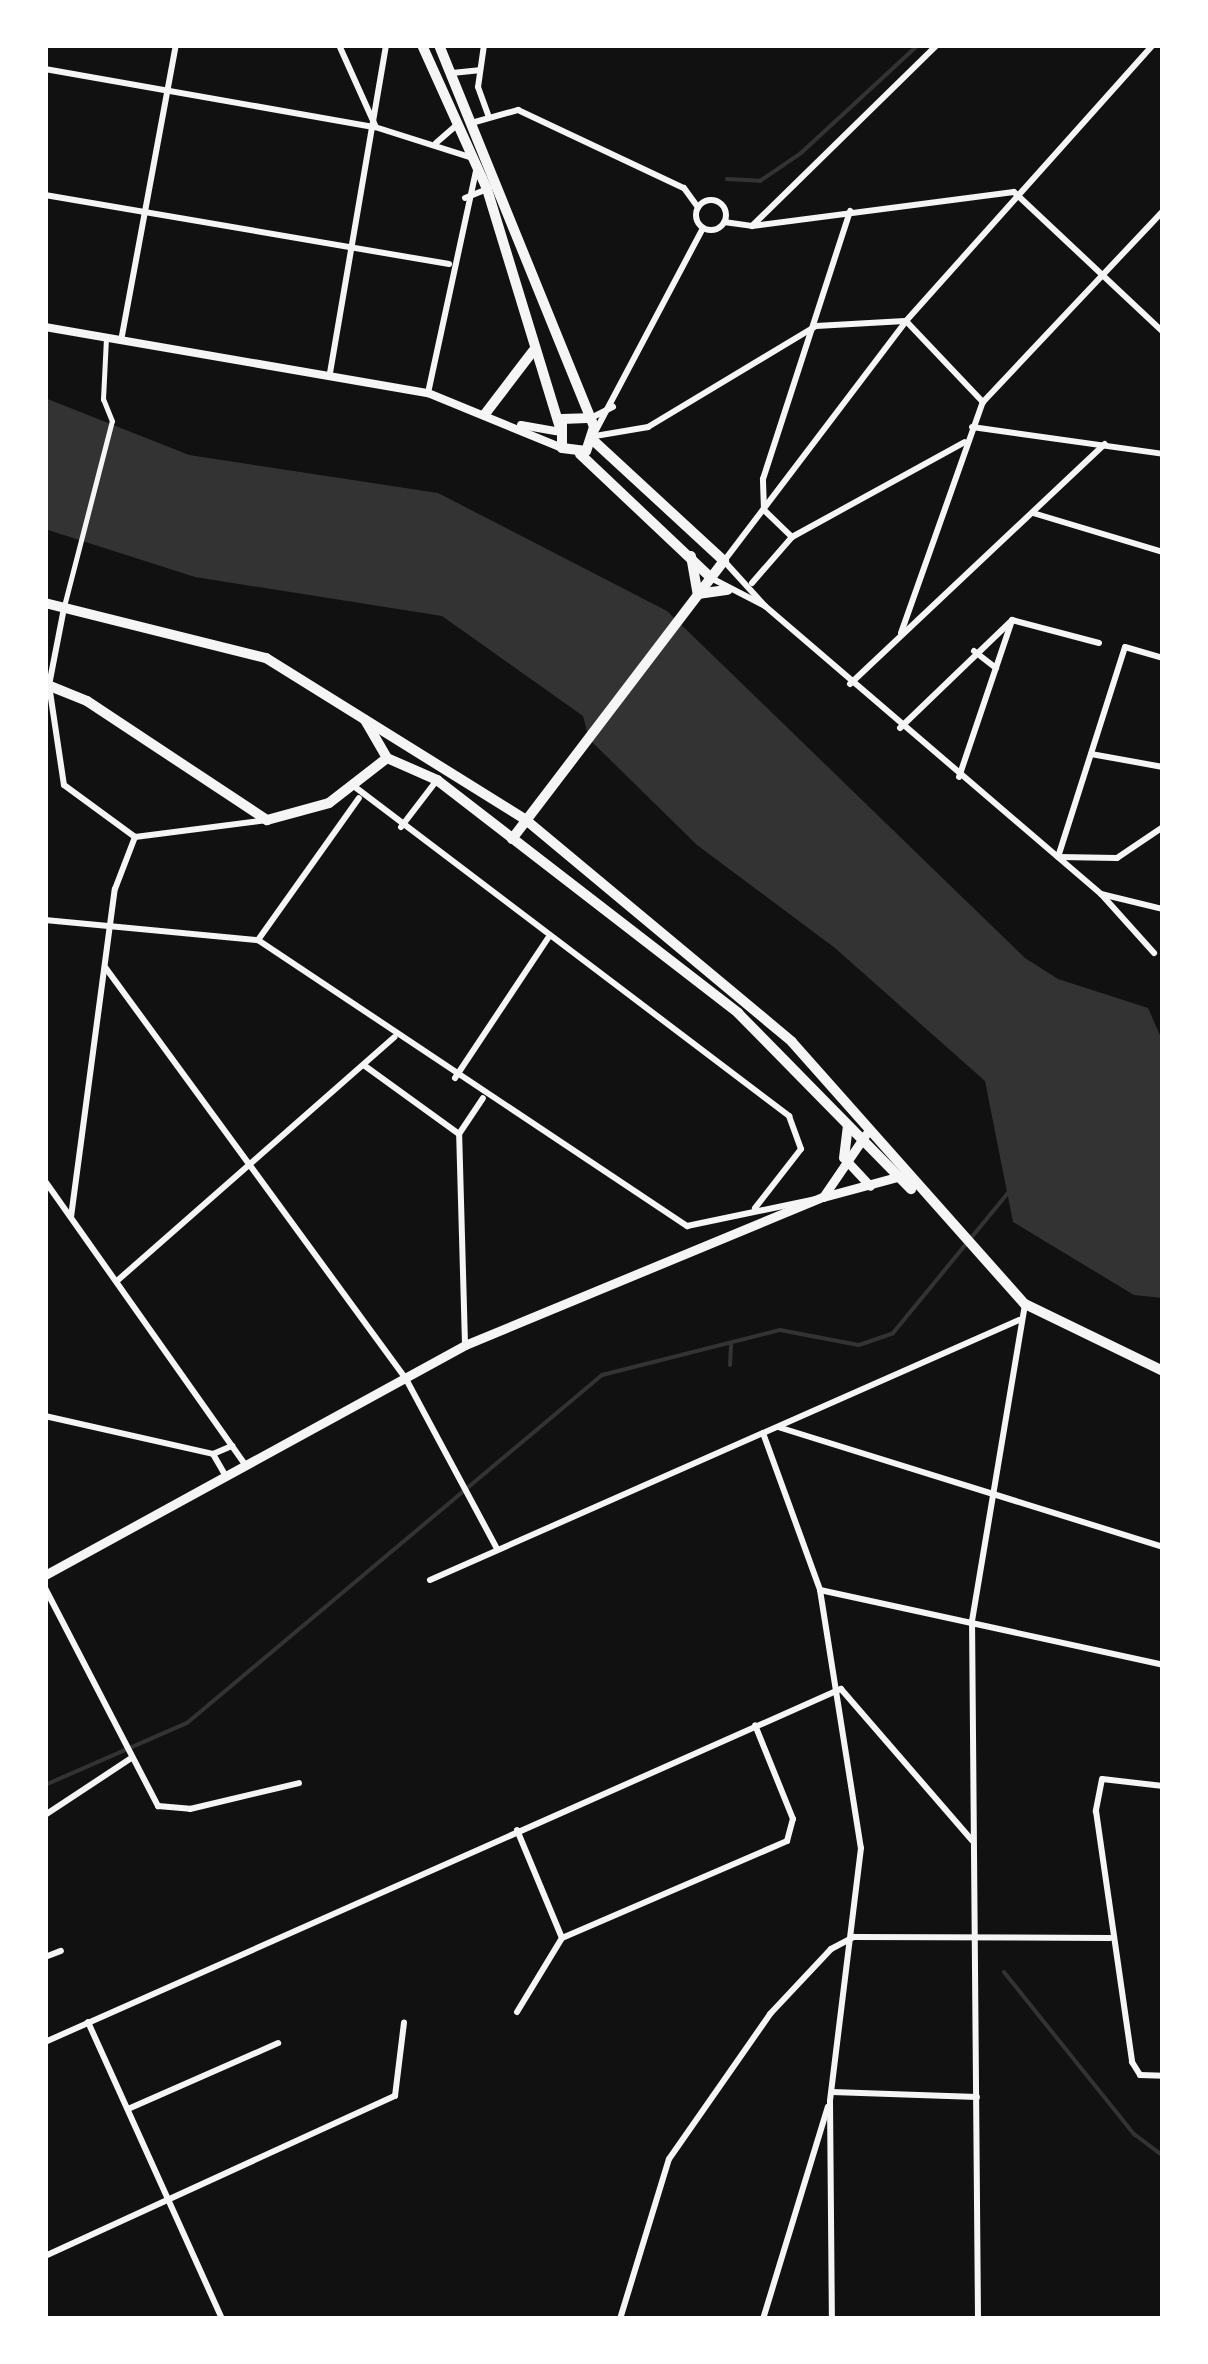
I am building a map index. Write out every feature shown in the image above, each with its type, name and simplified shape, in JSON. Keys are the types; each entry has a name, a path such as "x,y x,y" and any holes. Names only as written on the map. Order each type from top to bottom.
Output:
{"main road":[{"path":"422,45 486,189 562,448 580,454 711,578"},
{"path":"440,45 476,122 595,436 724,561 583,737 512,839"},
{"path":"485,414 533,351"},
{"path":"557,428 588,418"},
{"path":"580,454 595,436"},
{"path":"691,556 698,594"},
{"path":"698,594 728,590"},
{"path":"45,603 266,658 526,820 792,1042 870,1130 900,1176"},
{"path":"47,685 267,820 313,811 357,792 387,758"},
{"path":"362,716 387,758 437,780 782,1050 859,1140 900,1176 1025,1304 1163,1371"},
{"path":"844,1158 848,1126"},
{"path":"820,1198 844,1158 870,1130"},
{"path":"844,1158 872,1188"},
{"path":"45,1575 465,1346 820,1198 872,1188 900,1176"}],"street":[{"path":"122,341 176,45"},
{"path":"339,45 375,126"},
{"path":"330,373 386,45"},
{"path":"484,45 480,70 488,115"},
{"path":"752,226 936,45"},
{"path":"1153,45 1014,192 906,321 724,561 752,583 765,606 850,684 1101,894 1154,953"},
{"path":"45,69 375,126 435,144 475,162 450,264 428,393"},
{"path":"452,74 480,70"},
{"path":"476,122 509,108 534,116 684,188 698,207 703,228 614,406 595,436"},
{"path":"435,144 458,124"},
{"path":"464,199 486,189"},
{"path":"703,228 724,222 752,226 1014,192"},
{"path":"1014,192 1163,332"},
{"path":"45,195 450,264"},
{"path":"698,207 720,203 724,222"},
{"path":"792,536 764,510 763,479 816,326 850,211"},
{"path":"900,633 983,402 1163,212"},
{"path":"595,436 625,435 816,326 906,321 983,402"},
{"path":"45,327 330,373 428,393 511,423 562,448"},
{"path":"106,338 103,400 112,421 47,685 60,777 135,838 267,820"},
{"path":"588,418 614,406"},
{"path":"511,423 557,428"},
{"path":"972,427 1163,454"},
{"path":"752,583 792,536 966,442"},
{"path":"850,684 1105,444"},
{"path":"1032,513 1163,552"},
{"path":"711,578 765,606"},
{"path":"900,728 974,651 1012,620"},
{"path":"1012,620 1099,643"},
{"path":"959,777 1012,620"},
{"path":"1058,857 1125,647 1163,658"},
{"path":"974,651 996,668"},
{"path":"1091,754 1163,767"},
{"path":"401,826 437,780"},
{"path":"258,940 357,792 796,1124 801,1149 754,1209"},
{"path":"1058,857 1116,858 1163,827"},
{"path":"72,1217 110,925 135,838"},
{"path":"1101,894 1163,909"},
{"path":"45,920 258,940 484,1098 687,1226 820,1198"},
{"path":"455,1078 548,938"},
{"path":"105,967 406,1380 498,1549"},
{"path":"118,1280 396,1037"},
{"path":"364,1066 460,1134"},
{"path":"465,1346 460,1134 484,1098"},
{"path":"45,1181 245,1464"},
{"path":"45,1200 59,1200"},
{"path":"978,2319 972,1621 1025,1304"},
{"path":"430,1580 1020,1320"},
{"path":"45,1416 213,1454 232,1446"},
{"path":"777,1427 991,1498 1163,1547"},
{"path":"763,1433 820,1590 841,1688 861,1848 854,1937 830,2102 763,2319"},
{"path":"213,1454 225,1476"},
{"path":"45,1588 128,1755 165,1808 299,1782"},
{"path":"820,1590 1163,1666"},
{"path":"45,2042 841,1688"},
{"path":"841,1688 972,1840"},
{"path":"517,2012 562,1938 787,1840 794,1818 754,1725"},
{"path":"45,1815 128,1755"},
{"path":"1163,1786 1122,1778 1102,1779 1096,1794 1110,1938 1132,2062 1140,2075 1163,2076"},
{"path":"517,1830 562,1938"},
{"path":"620,2319 644,2216 683,2136 801,1976 854,1937 1110,1938"},
{"path":"45,1957 60,1951"},
{"path":"88,2022 222,2319"},
{"path":"45,2256 165,2196 395,2096 404,2023"},
{"path":"128,2108 278,2043"},
{"path":"832,2092 977,2097"},
{"path":"830,2102 832,2319"}],"shaded area":[{"path":"45,398 189,455 438,493 667,611 1025,958 1058,979 1148,1008 1163,1042 1163,1298 1134,1295 1013,1222 985,1081 835,948 697,845 589,739 583,716 442,616 195,577 45,529"}],"waterway":[{"path":"727,179 760,181 801,153 918,45"},
{"path":"45,1785 187,1723 602,1375 780,1330 859,1345 893,1333 1009,1192"},
{"path":"730,1365 731,1343"},
{"path":"1004,1972 1134,2134 1163,2156"}]}
